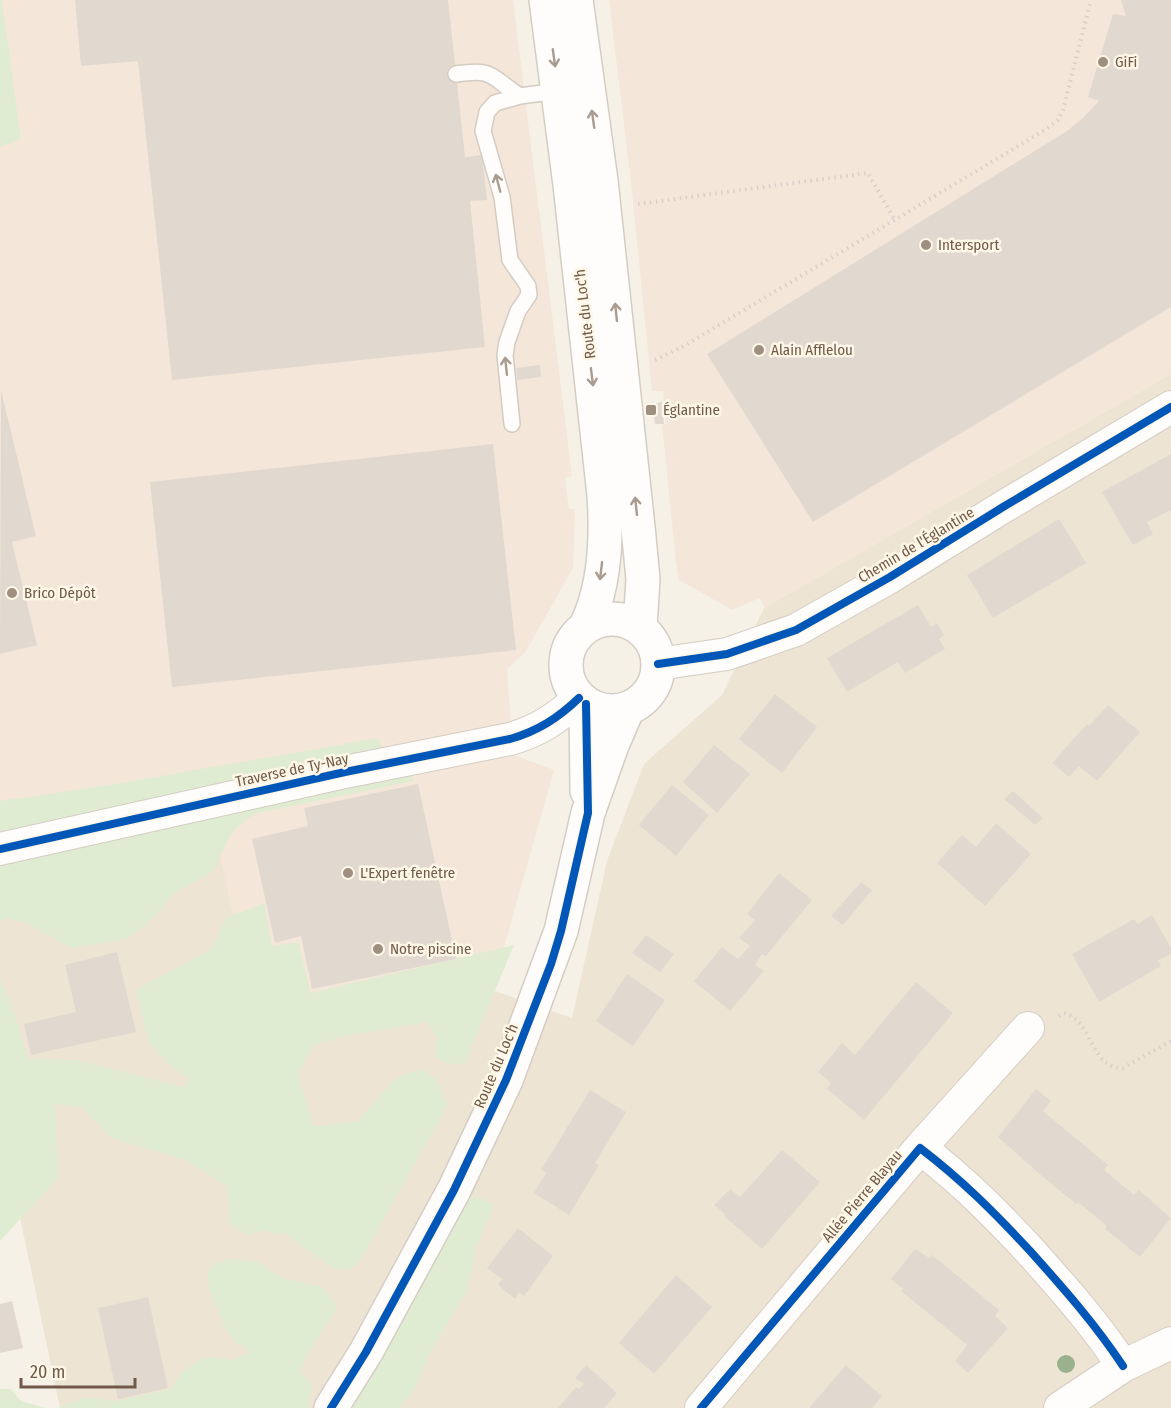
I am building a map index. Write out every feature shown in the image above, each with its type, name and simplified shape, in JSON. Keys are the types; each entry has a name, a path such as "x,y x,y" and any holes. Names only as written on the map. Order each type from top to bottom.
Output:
{"main road":[{"name":"Route du Loc'h","path":"546,0 601,455 606,517 599,586 586,626"},
{"name":"Route du Loc'h","path":"576,0 604,208 622,367 643,579 640,627"},
{"path":"614,618 640,627 654,646 658,664 653,685 646,695 638,703 628,708 614,711 600,710 583,701 568,681 565,663 572,641 586,626 602,619 614,618"},
{"name":"Route du Loc'h","path":"583,701 588,813"},
{"name":"Route du Loc'h","path":"332,1408 366,1352 454,1190 506,1080 561,931 588,813 628,708"}],"street":[{"name":"Chemin de l'Églantine","path":"658,664 726,654 796,630 890,577 1171,407"},
{"name":"Traverse de Ty-Nay","path":"0,849 345,772 510,739 532,732 583,701"},
{"name":"Allée Pierre Blayau","path":"700,1408 920,1148 1028,1028"},
{"name":"Allée Pierre Blayau","path":"920,1148 987,1204 1090,1319 1123,1366"},
{"path":"1060,1408 1123,1366 1171,1343"}],"lane":[{"path":"456,74 475,71 492,74 520,96"},
{"path":"512,424 506,348 518,311 529,295 528,286 510,260 502,197 483,131 487,112 495,103 504,99 558,91"}],"path":[{"path":"622,367 653,360 684,346 1045,130 1058,120 1063,110 1090,0"},
{"path":"604,208 868,173 894,219"},
{"path":"1028,1028 1064,1013 1070,1015 1076,1018 1100,1057 1115,1068 1123,1068 1171,1041"}],"shaded area":[{"path":"0,0 513,0 572,476 565,478 569,509 575,509 573,568 526,651 507,669 511,727 0,840"},
{"path":"609,0 1171,0 1171,374 764,608 760,598 732,610 679,580 662,425 666,424 663,391 652,391 632,191"},
{"path":"1171,374 1171,1408 60,1408 13,1184 0,1138 0,860 211,815 492,990 572,1018 607,861 644,764 722,695 764,608"},
{"path":"514,755 554,770 492,990 261,1039 211,816"}],"green space":[{"path":"0,0 2,0 21,139 0,147"},
{"path":"378,738 383,749 412,772 413,781 254,814 233,831 212,872 176,892 151,920 127,939 71,948 29,924 6,918 0,921 0,801 109,785"},
{"path":"264,903 272,946 298,942 311,993 514,945 464,1065 448,1063 435,1058 436,1037 428,1022 344,1036 312,1046 298,1076 314,1126 358,1121 396,1078 422,1068 437,1081 448,1104 358,1265 347,1269 334,1269 284,1233 275,1234 267,1230 248,1235 230,1225 227,1186 185,1160 111,1138 82,1107 55,1104 58,1178 0,1241 0,978 15,1015 28,1059 76,1060 183,1087 188,1078 166,1062 149,1043 136,990 211,949 226,918"},
{"path":"469,1197 481,1198 494,1205 476,1249 466,1293 429,1354 414,1391 399,1408 343,1408 431,1265"},
{"path":"230,1259 257,1261 283,1278 322,1287 337,1308 304,1360 300,1372 312,1384 308,1408 57,1408 86,1397 115,1401 171,1389 182,1372 205,1357 233,1360 251,1352 233,1340 210,1291 207,1275 214,1263"},
{"path":"0,1389 11,1389 21,1401 46,1408 0,1408"}],"building":[{"path":"75,0 448,0 465,157 482,155 487,200 470,201 485,347 172,380 138,61 81,66"},
{"path":"1121,0 1171,0 1171,307 813,522 707,354 1067,131 1083,118 1099,101 1088,97 1113,14 1126,16"},
{"path":"540,365 541,377 517,380 516,368"},
{"path":"1,390 36,536 12,542 37,645 0,654"},
{"path":"662,402 664,424 655,424 653,404"},
{"path":"493,444 516,650 172,687 150,482"},
{"path":"1171,454 1171,510 1147,522 1153,534 1133,545 1102,492"},
{"path":"1059,519 1086,563 993,618 967,575"},
{"path":"918,605 931,627 937,623 944,635 939,639 945,649 905,673 898,662 847,692 827,658"},
{"path":"775,694 817,727 782,773 739,739"},
{"path":"1108,705 1140,732 1097,781 1079,766 1069,777 1052,763 1087,724 1089,726"},
{"path":"714,745 750,774 717,813 683,782"},
{"name":"L'Expert fenêtre","path":"418,784 456,959 312,989 301,936 275,943 252,839 308,826 304,808"},
{"path":"672,785 709,815 676,856 639,825"},
{"path":"1013,791 1043,818 1035,825 1004,799"},
{"path":"996,823 1031,854 985,906 937,863 962,835 976,847"},
{"path":"779,873 812,900 766,956 762,954 755,965 764,971 730,1011 694,981 722,947 738,959 750,946 739,938 755,920 747,914"},
{"path":"861,882 872,890 843,925 831,916"},
{"path":"1152,915 1171,948 1171,954 1158,960 1161,966 1099,1002 1072,954 1134,919 1138,924"},
{"path":"646,935 674,954 660,972 632,953"},
{"path":"117,952 136,1032 31,1055 24,1024 76,1012 65,965"},
{"path":"627,974 665,1000 633,1046 596,1021"},
{"path":"916,982 953,1013 864,1120 827,1089 831,1083 818,1072 842,1043 855,1055"},
{"path":"1036,1089 1051,1101 1043,1111 1108,1165 1104,1170 1134,1195 1139,1190 1171,1218 1140,1257 1105,1229 1107,1226 1078,1202 1076,1204 998,1137"},
{"path":"590,1090 626,1112 595,1163 599,1165 569,1215 534,1193 546,1173 541,1170"},
{"path":"782,1150 820,1182 762,1249 714,1205 730,1189 740,1197"},
{"path":"518,1228 553,1256 524,1296 519,1292 515,1299 498,1285 502,1279 487,1268"},
{"path":"915,1249 929,1258 932,1255 999,1310 995,1316 1008,1328 968,1373 955,1361 967,1345 901,1291 903,1289 891,1279"},
{"path":"676,1275 712,1307 654,1374 619,1343"},
{"path":"148,1297 168,1388 118,1399 98,1308"},
{"path":"12,1301 23,1348 0,1353 0,1304"},
{"path":"586,1365 617,1393 604,1408 558,1408 576,1387 579,1389 584,1384 575,1378"},
{"path":"846,1365 882,1396 872,1408 809,1408"}],"cycle path":[{"path":"658,664 727,654 796,630 890,577 1171,407"},
{"path":"0,849 345,772 510,739 547,723 579,698"},
{"path":"331,1408 366,1352 454,1190 506,1080 551,964 561,931 588,813 586,704"},
{"path":"701,1408 920,1148 978,1197 1031,1252 1091,1321 1123,1366"}],"place":[{"name":"GiFi","path":"1103,62"},
{"name":"Intersport","path":"926,245"},
{"name":"Alain Afflelou","path":"759,350"},
{"name":"Églantine","path":"651,410"},
{"name":"Brico Dépôt","path":"12,593"},
{"name":"L'Expert fenêtre","path":"348,873"},
{"name":"Notre piscine","path":"378,949"}]}
